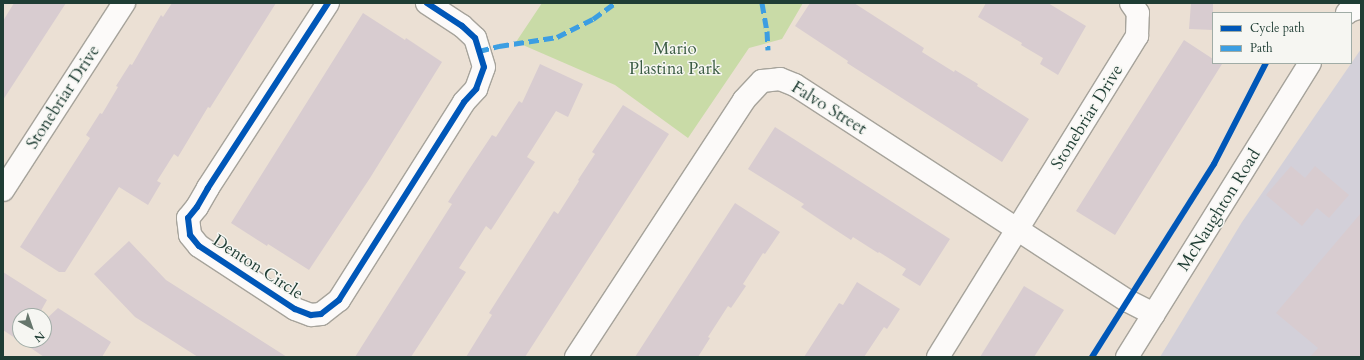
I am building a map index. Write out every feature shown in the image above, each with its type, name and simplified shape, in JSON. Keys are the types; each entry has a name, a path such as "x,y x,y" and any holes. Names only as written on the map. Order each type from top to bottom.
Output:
{"street":[{"name":"Stonebriar Drive","path":"3,190 124,3"},
{"name":"Denton Circle","path":"328,3 197,207 188,218 190,235 199,246 295,310 311,315 321,314 339,300 464,102 476,89 484,67 475,38 462,26 427,3"},
{"name":"Stonebriar Drive","path":"938,357 1137,36 1138,13 1131,3"},
{"name":"McNaughton Road","path":"1127,357 1309,64"},
{"name":"Falvo Street","path":"576,357 744,100 762,81 780,79 795,85 1018,228 1128,301 1154,314"}],"shaded area":[{"path":"1361,49 1361,357 1160,357 1242,222"}],"green space":[{"name":"Mario Plastina Park","path":"542,3 803,3 782,39 749,48 688,138 615,85 516,42"}],"building":[{"path":"14,3 66,3 3,100 3,21"},
{"path":"172,3 276,3 210,108 208,107 178,157 174,154 157,181 161,183 148,205 119,187 65,272 59,272 20,247 90,138 86,135 100,113 102,114 118,87 116,86 130,64 132,65 161,15 163,17"},
{"path":"810,3 854,3 924,48 922,52 954,72 955,70 978,84 977,86 1029,119 1002,162 847,63 848,61 795,26"},
{"path":"986,3 1048,3 1086,26 1058,75 1040,64 1043,58 1021,45 1022,43 978,17"},
{"path":"1191,3 1213,3 1212,30 1189,29"},
{"path":"363,13 405,40 406,38 442,62 370,178 309,270 231,223"},
{"path":"1184,40 1212,58 1212,64 1222,64 1115,235 1076,211"},
{"path":"540,64 583,84 568,117 556,111 527,157 535,162 491,230 486,226 459,268 466,272 411,357 355,357 452,204 448,202 468,171 492,135 496,137 519,101 522,103"},
{"path":"623,105 669,134 525,357 466,357 492,315 489,313 554,211 558,214 595,154 592,152"},
{"path":"775,127 950,239 920,286 902,275 906,269 853,237 851,240 801,207 804,204 748,169"},
{"path":"1291,166 1305,178 1315,166 1349,195 1329,218 1317,208 1302,226 1266,195"},
{"path":"735,203 780,232 765,254 763,253 743,284 746,286 731,308 728,306 708,337 710,338 698,357 635,357"},
{"path":"1361,213 1361,357 1310,357 1318,348 1276,313"},
{"path":"129,241 166,280 287,357 198,357 135,317 94,274"},
{"path":"3,272 47,300 42,308 12,308 12,336 3,330"},
{"path":"857,282 900,309 887,329 884,327 864,357 804,357 839,303 843,305"},
{"path":"1024,286 1064,310 1034,357 980,357"},
{"path":"58,308 111,342 102,357 44,357 31,348 52,348 52,314"}],"marked path":[{"path":"479,51 499,46 557,37 593,19 615,3"},
{"path":"762,3 767,31 768,50"}],"cycle path":[{"path":"328,3 197,207 188,218 190,235 199,246 295,309 311,315 321,314 339,300 464,102 476,89 484,67 475,38 462,26 427,3"},
{"path":"1092,357 1214,164 1265,64"}]}
